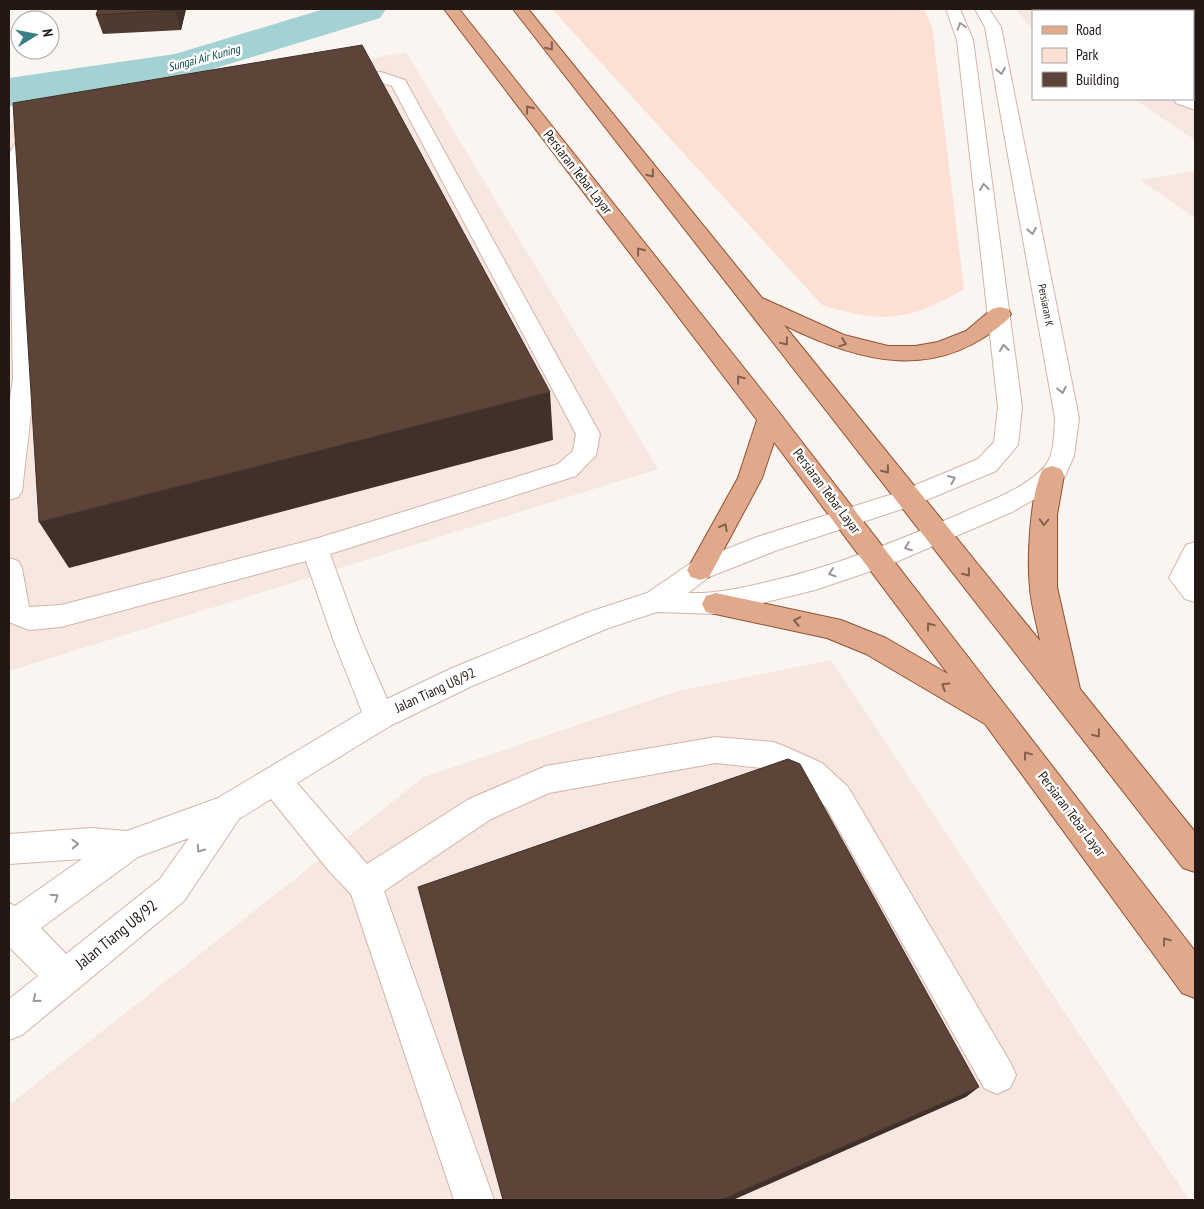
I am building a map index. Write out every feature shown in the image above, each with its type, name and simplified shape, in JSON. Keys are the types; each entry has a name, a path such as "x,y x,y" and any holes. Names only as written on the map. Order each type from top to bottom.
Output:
{"main road":[{"name":"Persiaran Tebar Layar","path":"451,9 770,417 1002,720 1195,980"},
{"path":"520,9 1195,857"},
{"path":"752,300 818,334 864,350 897,354 938,350 971,337 1000,314"},
{"path":"700,570 750,478 770,417"},
{"path":"1052,475 1044,515 1043,587 1066,696"},
{"path":"716,604 831,628 876,646 1002,720"}],"street":[{"path":"657,601 700,570 846,517 908,498 987,465 1006,445 1010,408 1000,314 965,40 953,9"},
{"name":"Persiaran K","path":"982,9 993,27 1067,418 1062,458 1052,475"},
{"path":"9,568 16,613 29,619 61,616 315,549 567,470 584,455 588,434 399,83 381,77 354,77 325,83"},
{"path":"9,491 24,378 17,155 22,146 28,142 54,135"},
{"path":"657,601 716,604 797,585 878,558 937,535 1016,499 1052,475"},
{"path":"315,549 347,640 379,717"},
{"path":"1195,552 1182,578 1195,591"},
{"name":"Jalan Tiang U8/92","path":"11,925 127,846 228,809 274,779 379,717 460,678 547,641 596,621 657,601"},
{"path":"365,884 480,809 546,780 716,750 773,756 811,774 836,797 997,1075"},
{"path":"274,779 341,860 365,884 474,1200"},
{"name":"Jalan Tiang U8/92","path":"9,1022 63,976 172,890 228,809"},
{"path":"9,849 91,843 127,846"},
{"path":"11,925 63,976"}],"shaded area":[{"path":"1016,9 1195,9 1195,140 1135,100 1194,100 1194,10 1032,10 1032,30"},
{"path":"406,52 658,469 9,671 9,124"},
{"path":"1195,171 1195,218 1140,180"},
{"path":"831,660 1189,1200 9,1200 9,1105 424,777 678,691"}],"green space":[{"path":"552,9 924,9 932,27 964,289 927,308 895,316 862,315 822,305"}],"building":[{"path":"98,9 175,9 175,10 96,15"},
{"path":"1195,25 1195,61 1194,60"},
{"path":"362,45 550,392 39,522 13,103"},
{"path":"788,759 800,764 979,1087 721,1200 503,1200 418,887"}],"waterway":[{"name":"Sungai Air Kuning","path":"9,92 180,66 366,9"}]}
